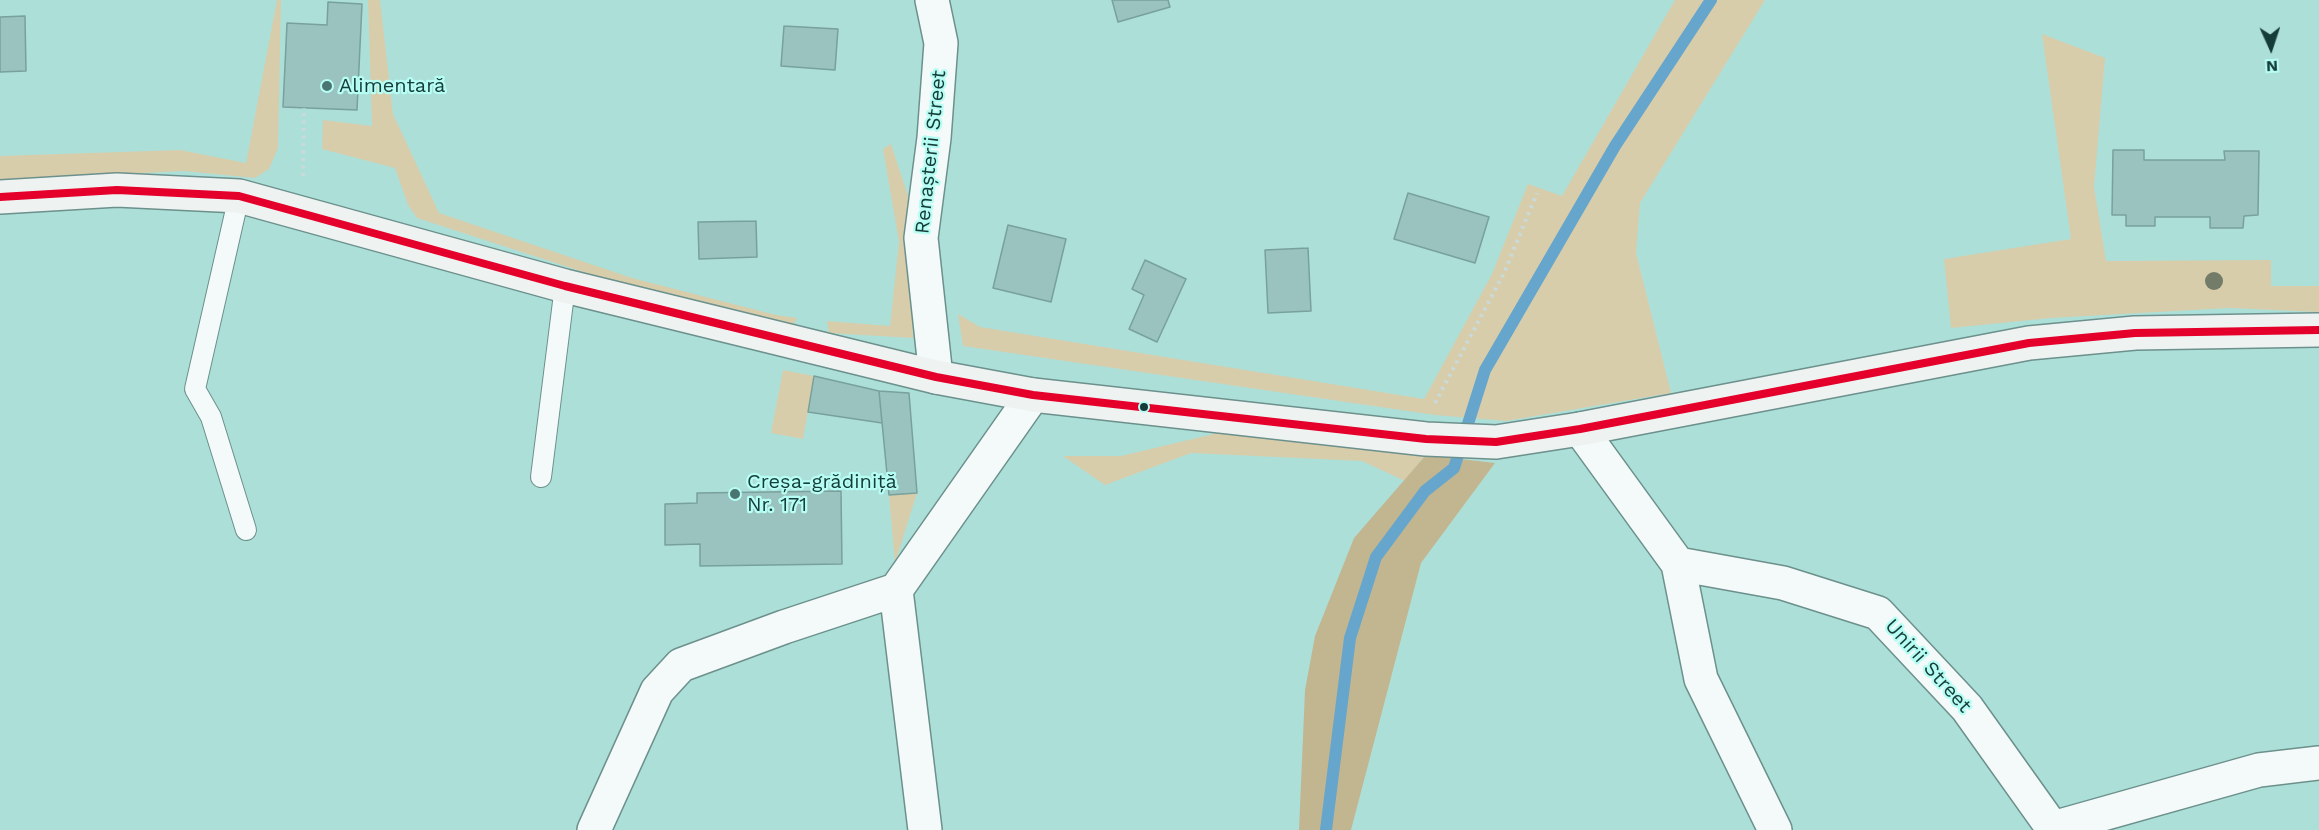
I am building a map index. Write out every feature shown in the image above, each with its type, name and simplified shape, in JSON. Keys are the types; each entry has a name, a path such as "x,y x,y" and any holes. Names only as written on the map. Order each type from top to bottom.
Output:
{"main road":[{"path":"0,198 117,190 239,196 565,286 936,377 1033,395 1421,438 1496,442 1580,429 2029,343 2135,333 2319,330"}],"street":[{"name":"Renașterii Street","path":"932,0 941,43 934,138 921,238 936,377"},
{"path":"594,830 657,691 681,665 784,627 896,590 1033,395"},
{"path":"1580,429 1678,564 1701,679 1775,830"},
{"name":"Unirii Street","path":"1678,564 1783,583 1878,613 1967,708 2054,829"},
{"path":"896,590 926,830"},
{"path":"2054,829 2259,770 2319,763"}],"lane":[{"path":"239,196 195,389 211,417 246,530"},
{"path":"541,477 565,286"}],"path":[{"path":"302,213 304,108"},
{"path":"1421,438 1504,273 1537,193"}],"shaded area":[{"path":"277,0 281,0 278,148 269,169 255,178 184,171 0,180 0,156 180,150 246,163"},
{"path":"368,0 380,0 393,114 439,213 632,278 776,315 797,318 790,331 648,293 417,218 408,205 395,168 322,149 323,120 372,126"},
{"path":"1675,0 1765,0 1640,203 1636,253 1671,393 1506,421 1435,415 963,346 958,314 980,327 1424,399 1492,274 1528,184 1562,196"},
{"path":"2042,34 2105,58 2094,187 2106,261 2271,260 2271,286 2319,286 2319,312 2229,308 2051,318 1951,328 1944,259 2071,239"},
{"path":"891,144 908,196 913,338 829,333 827,321 890,326 899,242 883,149"},
{"path":"783,370 814,376 803,439 771,433"},
{"path":"1222,432 1426,455 1405,481 1362,461 1191,453 1105,485 1063,456 1121,456"},
{"path":"1426,455 1495,463 1421,563 1351,830 1299,830 1305,690 1315,636 1354,538"},
{"path":"917,493 895,563 889,495"}],"building":[{"path":"1112,0 1168,0 1170,7 1118,22"},
{"path":"328,2 362,4 357,110 283,107 287,23 327,25"},
{"path":"25,16 26,71 0,72 0,17"},
{"path":"784,26 838,29 835,70 781,66"},
{"path":"2113,150 2144,150 2144,160 2225,160 2224,151 2259,151 2258,215 2244,216 2243,228 2210,228 2210,217 2155,217 2155,226 2126,226 2126,215 2112,215"},
{"path":"1408,193 1489,217 1475,263 1394,239"},
{"path":"756,221 757,257 699,259 698,222"},
{"path":"1008,225 1066,239 1051,302 993,288"},
{"path":"1308,248 1311,311 1268,313 1265,250"},
{"path":"1145,260 1186,279 1157,342 1129,329 1144,295 1132,289"},
{"path":"814,376 879,391 882,423 808,412"},
{"path":"879,391 909,393 917,493 889,495"},
{"path":"841,491 842,564 700,566 700,544 665,545 665,504 697,503 697,493"}],"waterway":[{"path":"1326,830 1350,638 1376,557 1425,491 1454,468 1485,370 1615,146 1711,0"}],"transit line":[{"path":"0,197 117,190 239,196 565,286 936,377 1033,395 1426,439 1496,442 1580,429 2029,343 2135,333 2319,330"}],"place":[{"name":"Alimentară","path":"327,86"},
{"name":"Creșa-grădiniță Nr. 171","path":"735,494"}]}
